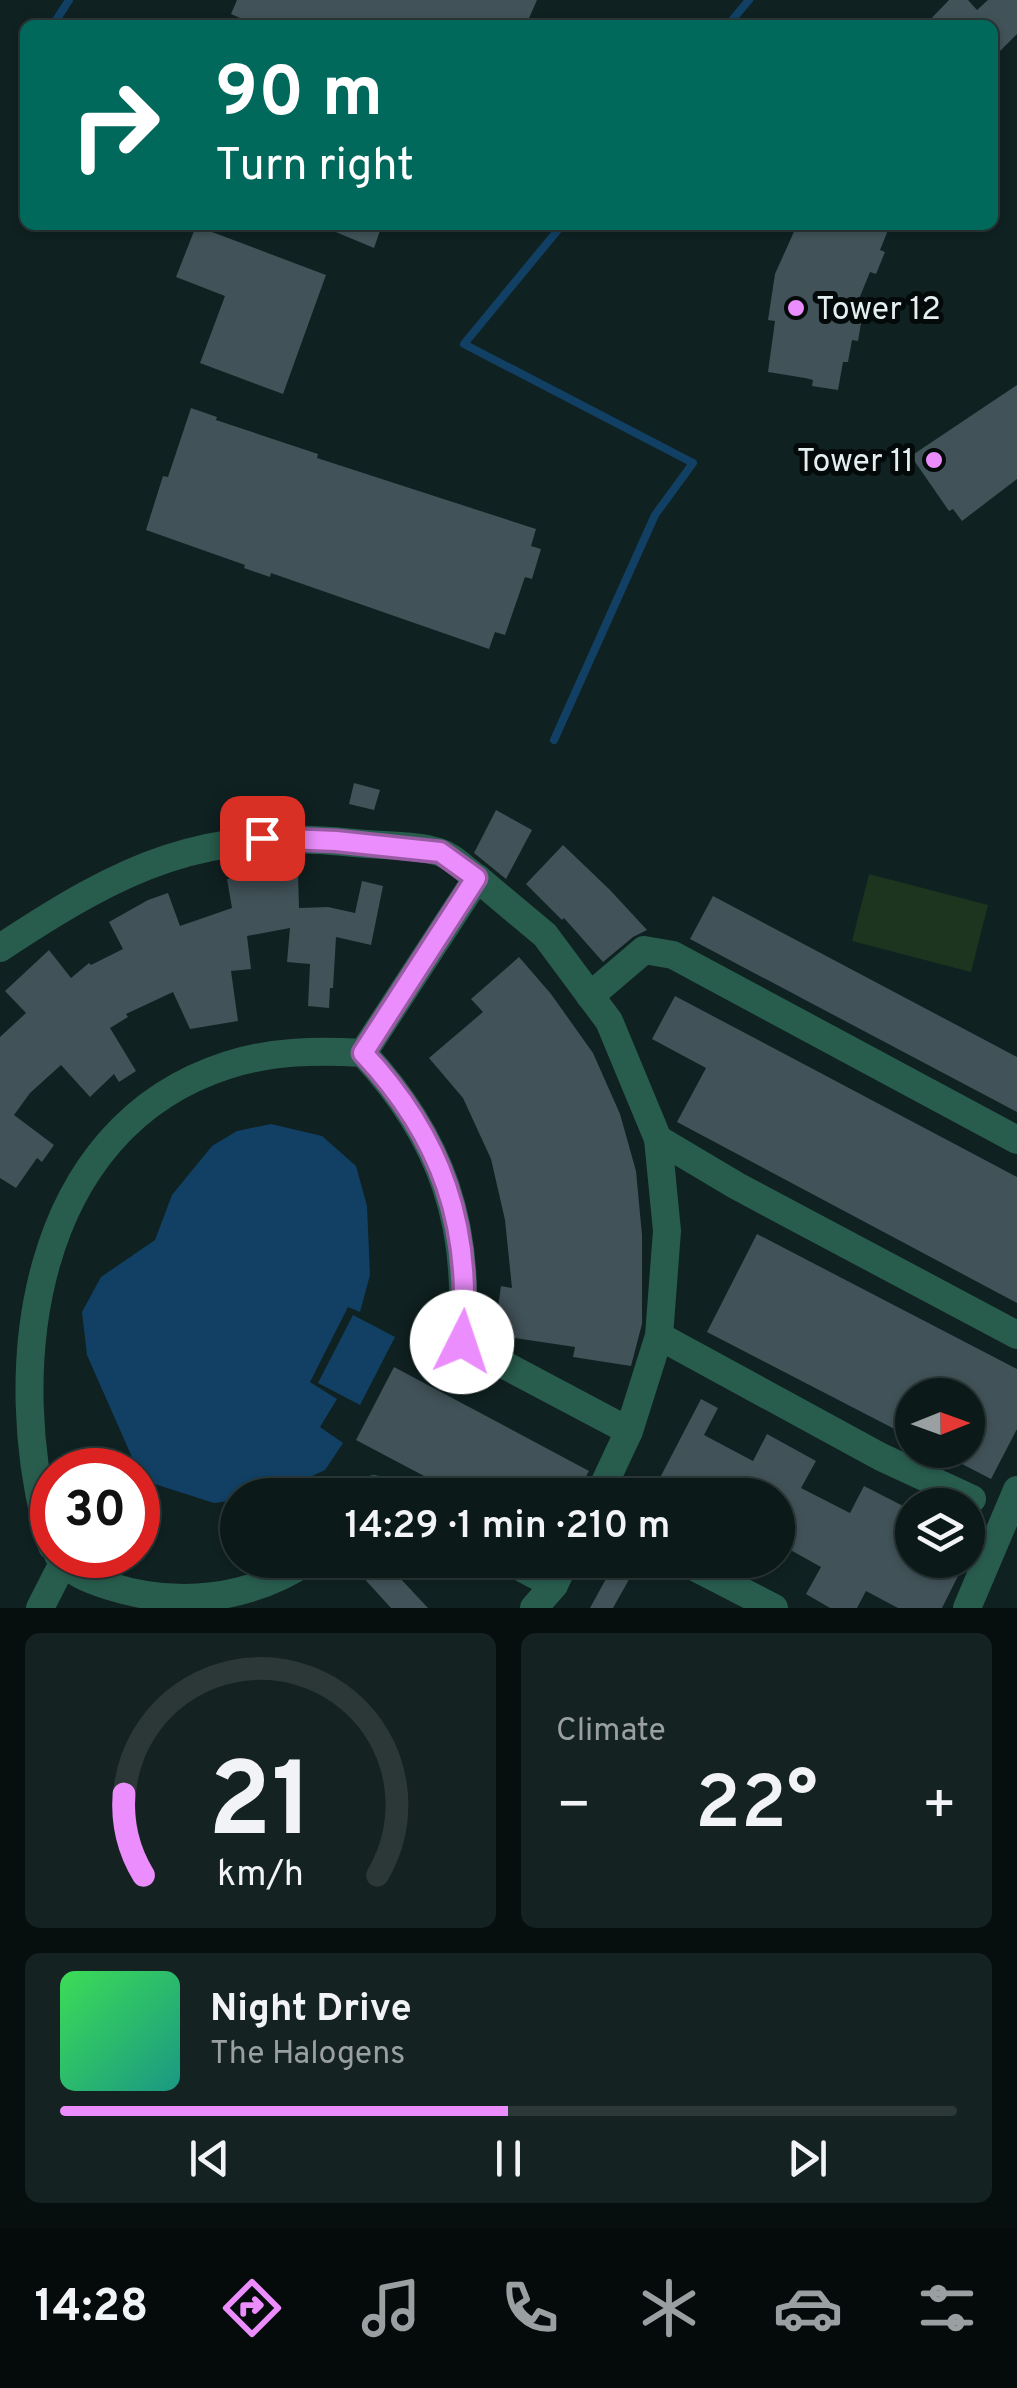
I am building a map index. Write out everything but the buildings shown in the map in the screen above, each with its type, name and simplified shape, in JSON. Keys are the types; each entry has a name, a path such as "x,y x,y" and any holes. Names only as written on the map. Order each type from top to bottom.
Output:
{"street":[{"path":"0,948 64,905 134,868 202,848 262,838 440,852 545,935 609,1021 658,1139 667,1231 659,1336 629,1431 607,1478"},
{"path":"363,1053 476,878"},
{"path":"590,996 644,950 673,955 1017,1140"},
{"path":"14,1287 31,1239 66,1180 88,1154 138,1109 197,1076 262,1056 363,1053 407,1106 446,1183 460,1235 464,1270 462,1342 629,1431"},
{"path":"658,1139 737,1186 1017,1335"},
{"path":"659,1336 881,1457 948,1488"},
{"path":"3,1388 9,1439 30,1504"},
{"path":"967,1608 1017,1490"},
{"path":"40,1608 50,1578"},
{"path":"94,1596 212,1598 276,1578"},
{"path":"534,1608 556,1578"},
{"path":"716,1578 774,1608"}],"green space":[{"path":"869,874 988,905 971,972 852,941"}],"water":[{"path":"271,1124 322,1136 356,1166 367,1206 370,1275 360,1312 348,1307 310,1382 337,1399 320,1427 343,1443 325,1470 308,1478 220,1478 220,1502 214,1503 160,1486 160,1448 128,1448 87,1355 82,1312 101,1277 155,1240 172,1195 212,1146 237,1131"},
{"path":"353,1315 395,1337 360,1405 318,1383"}],"waterway":[{"path":"56,20 69,0"},
{"path":"732,20 749,0"},
{"path":"554,740 655,515 693,463 464,344 558,230"}],"place":[{"name":"Tower 12","path":"796,308"},
{"name":"Tower 11","path":"934,460"}],"route":[{"path":"262,838 440,852 476,878 363,1053 407,1106 440,1167 451,1199 464,1270 462,1342"}]}
